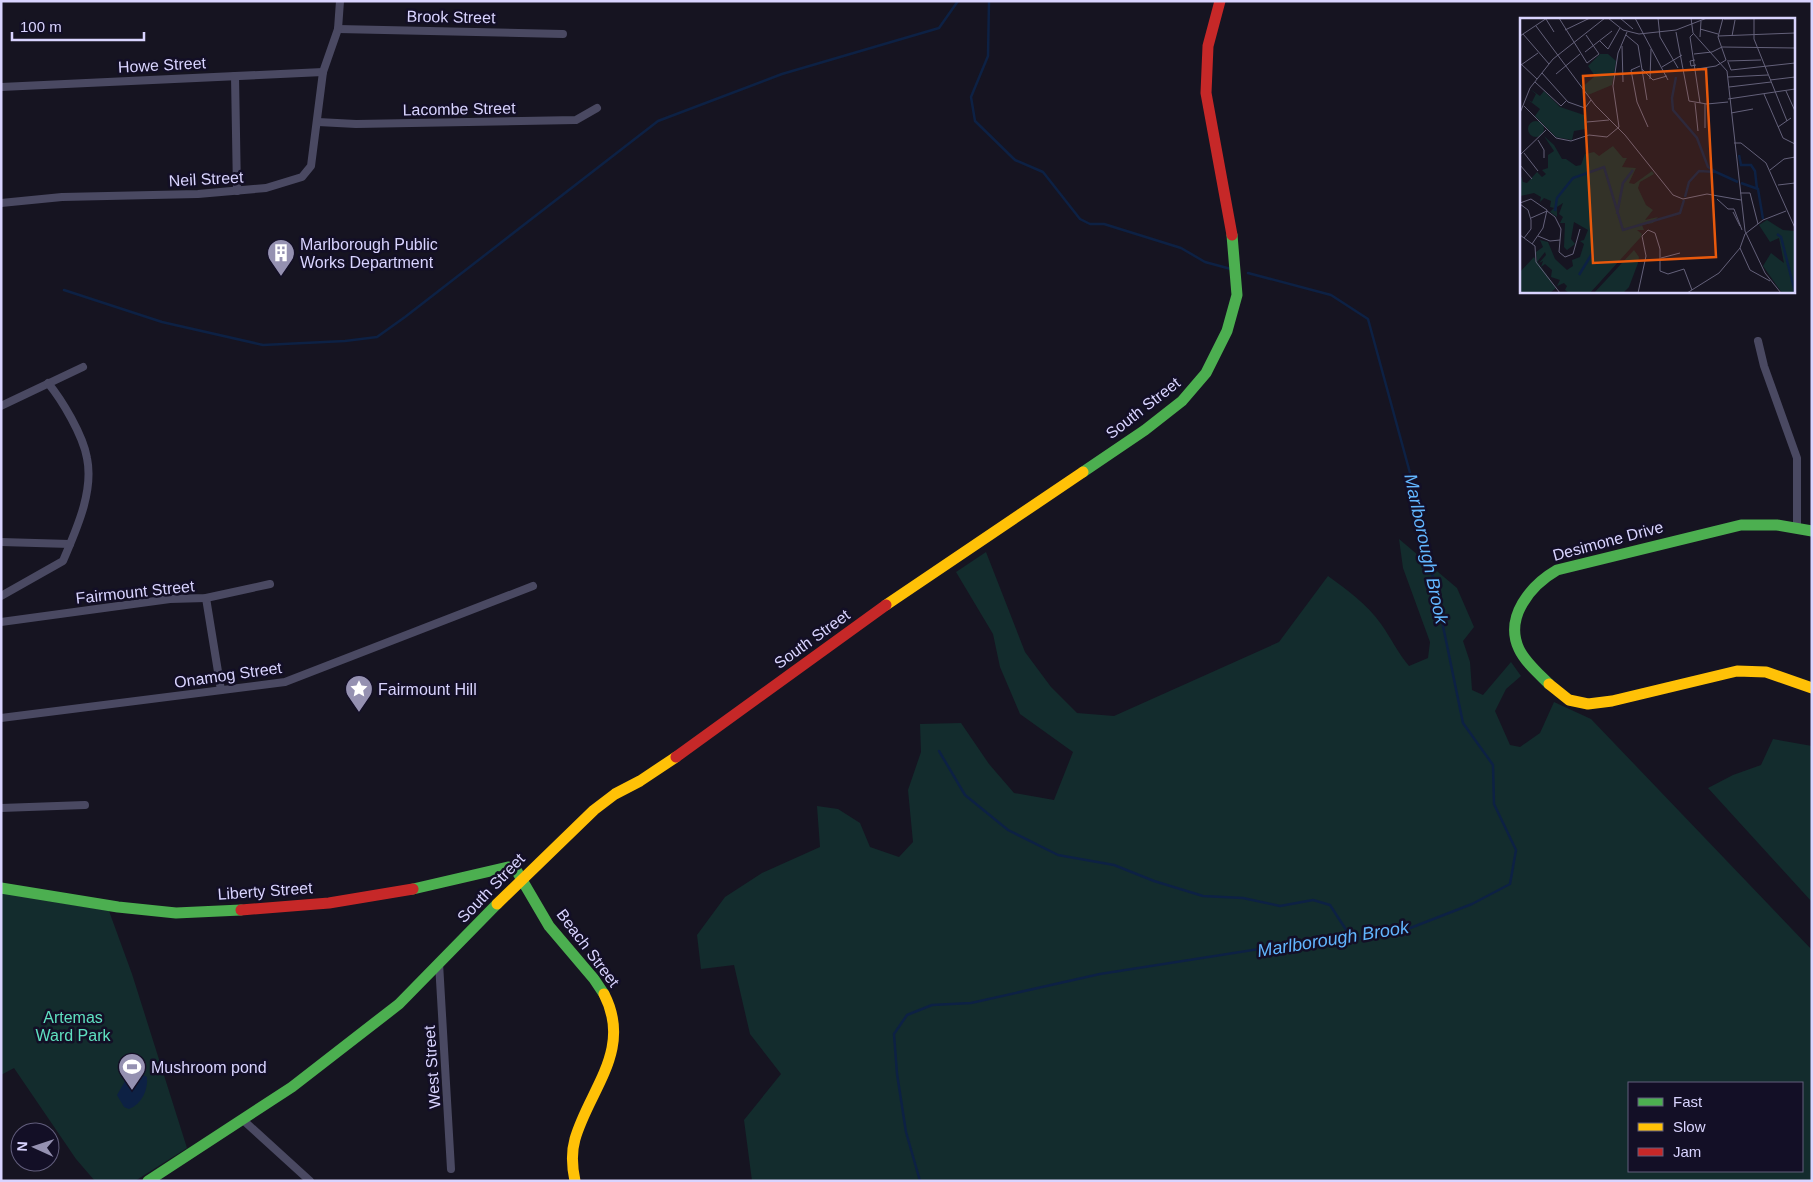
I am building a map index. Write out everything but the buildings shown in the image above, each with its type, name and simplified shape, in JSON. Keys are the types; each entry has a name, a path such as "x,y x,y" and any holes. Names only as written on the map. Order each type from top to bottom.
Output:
{"main road":[{"name":"South Street","path":"148,1181 292,1087 385,1015 576,826 616,794 640,781 694,746 880,609 1146,430 1182,402 1198,385 1214,360 1227,331 1238,287 1234,248 1206,93 1208,46 1220,1"},
{"name":"Desimone Drive","path":"1812,531 1797,527 1757,524 1741,525 1557,570 1540,579 1529,593 1518,613 1516,634 1521,652 1544,680 1565,698 1581,703 1599,704 1737,671 1766,672 1812,688"},
{"name":"Liberty Street","path":"1,888 118,907 176,913 230,911 328,903 430,886 508,867 515,868 522,880"},
{"name":"Beach Street","path":"522,880 555,935 601,988 611,1015 613,1038 610,1062 573,1143 571,1162 575,1181"}],"street":[{"name":"Neil Street","path":"1,203 62,197 237,191 266,188 287,183 302,176 310,166 318,122 323,72 338,30 340,1"},
{"name":"Brook Street","path":"338,30 563,34"},
{"name":"Howe Street","path":"1,87 323,72"},
{"path":"235,76 237,191"},
{"name":"Lacombe Street","path":"318,122 356,124 576,120 597,108"},
{"path":"1758,341 1764,366 1797,458 1797,527"},
{"path":"1,406 83,367"},
{"path":"1,596 63,561 86,496 87,458 68,412 48,382"},
{"path":"1,542 70,544"},
{"name":"Fairmount Street","path":"1,622 170,599 206,598 270,584"},
{"name":"Onamog Street","path":"1,718 285,682 533,586"},
{"path":"206,598 221,690"},
{"path":"1,808 85,805"},
{"name":"West Street","path":"439,963 451,1169"},
{"path":"243,1120 310,1181"}],"green space":[{"path":"1399,539 1457,588 1474,627 1463,641 1470,662 1472,690 1483,695 1511,662 1521,676 1506,689 1495,711 1510,745 1520,747 1540,733 1554,702 1591,719 1812,950 1812,1181 752,1181 744,1120 781,1074 750,1034 734,965 701,969 697,935 725,897 762,873 820,847 817,806 838,809 860,823 870,847 899,857 913,842 908,790 921,752 920,724 961,723 989,764 1014,793 1054,800 1073,752 1020,714 1000,667 993,634 956,572 986,552 1025,652 1051,687 1077,713 1114,716 1279,642 1328,576 1369,610 1381,624 1409,666 1428,658 1430,642 1403,568"},
{"path":"1773,739 1812,746 1812,902 1708,788 1733,775 1761,765"},
{"name":"Artemas Ward Park","path":"1,893 109,911 132,974 187,1148 135,1181 95,1181 76,1159 60,1136 60,1122 51,1122 14,1068 1,1075"}],"water":[{"name":"Mushroom pond","path":"143,1075 147,1077 146,1087 141,1100 134,1107 129,1109 124,1107 117,1095 128,1076"}],"waterway":[{"path":"64,290 162,322 263,345 345,341 377,337 658,121 782,74 939,28 958,1"},
{"name":"Marlborough Brook","path":"989,1 988,56 971,97 975,121 1015,160 1043,172 1080,219 1090,224 1104,224 1181,248 1205,262 1231,269"},
{"name":"Marlborough Brook","path":"920,1181 906,1132 897,1074 894,1034 907,1015 932,1005 971,1003 1100,974 1279,946 1296,948 1400,932 1472,904 1510,884 1516,850 1494,804 1493,765 1463,723 1416,495 1368,319 1331,295 1248,273"},
{"path":"939,751 965,795 1008,830 1058,855 1114,865 1154,881 1203,896 1243,898 1280,906 1313,900 1330,905 1352,939"}],"traffic: fast":[{"path":"1083,472 1145,430 1182,401 1206,373 1227,331 1237,295 1232,235"},
{"path":"1549,684 1532,668 1519,649 1515,637 1515,625 1523,603 1530,593 1547,576 1557,570 1741,525 1777,525 1812,531"},
{"path":"413,889 508,867 515,868 549,926 594,979 604,994"},
{"path":"1,888 118,907 176,913 241,910"},
{"path":"148,1181 292,1087 399,1004 497,904"}],"traffic: slow":[{"path":"886,605 1083,472"},
{"path":"1549,684 1569,700 1588,704 1612,701 1737,671 1766,672 1812,688"},
{"path":"497,904 594,810 615,794 640,781 676,757"},
{"path":"575,1181 572,1160 575,1139 581,1121 606,1069 614,1033 612,1014 604,994"}],"traffic: jam":[{"path":"1220,1 1208,46 1206,93 1232,235"},
{"path":"676,757 886,605"},
{"path":"241,910 329,903 413,889"}],"place":[{"name":"Marlborough Public Works Department","path":"281,277"},
{"name":"Fairmount Hill","path":"359,713"},
{"name":"Mushroom pond","path":"132,1091"}]}
